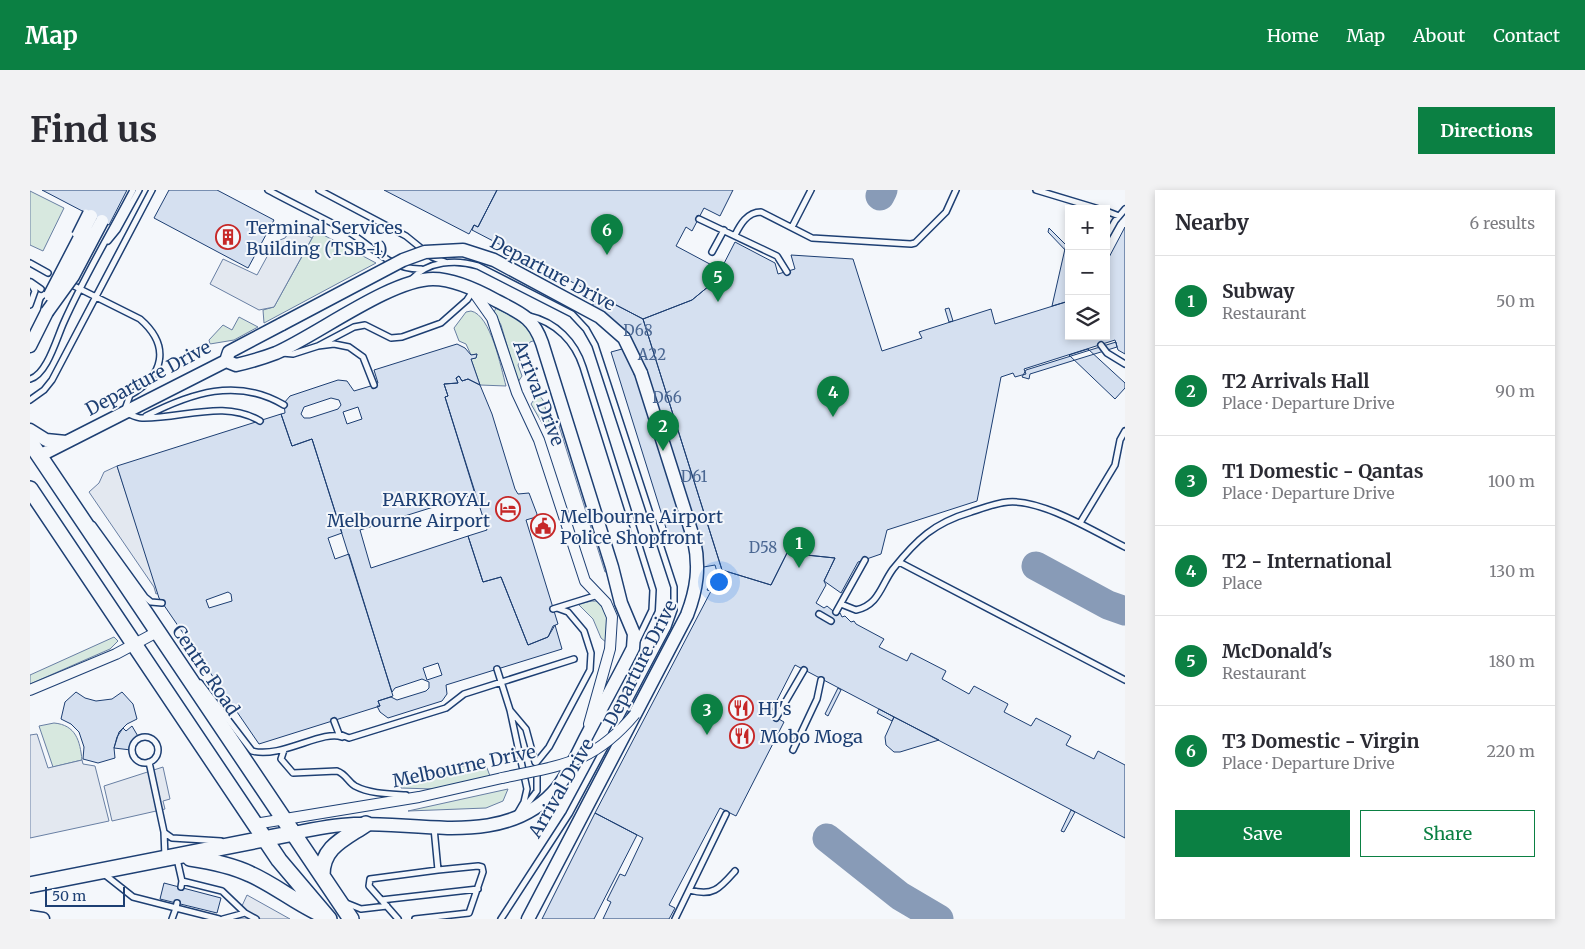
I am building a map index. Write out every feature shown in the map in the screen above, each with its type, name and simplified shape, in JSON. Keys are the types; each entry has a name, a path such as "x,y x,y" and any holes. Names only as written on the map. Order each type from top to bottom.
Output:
{"main road":[{"name":"Centre Road","path":"30,442 35,459 72,506 351,919"},
{"path":"30,489 265,838 291,875 326,918"},
{"path":"322,875 322,861 328,852 366,824"},
{"path":"30,885 294,832"},
{"path":"173,857 236,868 261,880 300,905 326,918"}],"street":[{"path":"30,346 47,312 73,276 93,216 46,292 47,312"},
{"name":"Departure Drive","path":"35,459 226,361 230,352 282,324 403,260 426,252 449,249 471,252 494,260 600,317 619,331 629,345 641,373 694,540 698,566 697,586 687,615 528,919"},
{"name":"Arrival Drive","path":"226,361 236,366 276,353 374,300 421,280 437,279 454,282 490,297 526,316 535,326 612,567 618,594 634,634 633,648 587,736 557,788 535,809 513,821"},
{"name":"Arrival Drive","path":"473,291 492,318 517,393 539,440 584,581 610,610 613,628 605,671 587,736"},
{"path":"30,430 46,440 66,442"},
{"path":"30,690 116,654 157,632"},
{"name":"Melbourne Drive","path":"256,824 419,797 565,764 588,755 609,742 635,714"},
{"path":"294,832 313,828 366,824 434,827 499,824 513,821"},
{"path":"30,917 43,919"}],"lane":[{"path":"30,379 36,378 42,371 80,290 133,190"},
{"path":"103,246 118,230 139,190"},
{"path":"30,400 49,384 152,190"},
{"path":"268,190 348,232 376,254 399,266 420,269"},
{"path":"319,190 406,236 432,258 446,262"},
{"path":"792,228 811,190"},
{"path":"735,235 742,223 756,212 766,214 812,238 911,244 915,243 946,212 956,190"},
{"path":"1036,190 1086,205"},
{"path":"1110,231 1125,209"},
{"path":"1110,213 1119,216"},
{"path":"699,218 777,256 787,272"},
{"path":"712,252 724,230"},
{"name":"Arrival Drive","path":"407,285 420,269 446,262 466,262 490,271 572,314 586,329 601,359 674,587 674,607 668,626 569,814 501,919"},
{"path":"30,263 48,273"},
{"path":"30,282 46,292"},
{"path":"30,282 35,291 30,305"},
{"path":"74,286 140,319 156,339 160,350 160,359 150,381 130,395 124,412 141,418 221,410 250,415 260,421"},
{"path":"276,353 293,354 318,346 360,325 369,326 394,338 437,325 463,304 473,291"},
{"name":"Arrival Drive","path":"526,316 531,316 565,335 577,350 583,367 653,590 652,610 633,648"},
{"path":"318,346 337,344 358,352 368,365 374,385"},
{"path":"1101,345 1107,354 1125,364"},
{"path":"141,418 164,406 206,391 223,389 257,393 284,405"},
{"path":"1080,523 1114,465 1120,440 1125,431"},
{"path":"840,604 856,610 874,602 899,562 924,534 947,520 1000,502 1011,501 1044,508 1080,523 1125,547"},
{"path":"72,506 98,530 148,600 162,603"},
{"path":"836,612 866,560"},
{"path":"899,562 1125,680"},
{"path":"536,762 549,747 590,670 591,653 584,631 568,612 555,608 598,595"},
{"path":"820,614 831,621"},
{"path":"176,660 208,690 248,748 258,753 284,750 331,735 349,738 446,708 464,694 574,659"},
{"path":"497,669 510,710 527,789 524,802 513,821"},
{"path":"776,718 804,670"},
{"path":"793,750 817,699 821,680"},
{"path":"510,710 526,730 536,762 537,791 513,821"},
{"path":"334,720 342,737"},
{"path":"148,737 157,746 157,754 149,762 139,761 134,756 132,748 140,738 148,737"},
{"path":"284,750 281,759 293,773 337,771 343,773 354,786 369,791 419,797"},
{"path":"149,762 164,832 182,881 181,888"},
{"path":"675,919 726,814"},
{"path":"434,827 438,870"},
{"path":"164,832 172,838 207,839 240,844"},
{"path":"398,919 368,884 372,878 480,866 483,872 468,919"},
{"path":"100,870 134,897 176,906 219,919"},
{"path":"690,890 704,894 712,892 722,886 735,871"},
{"path":"182,881 222,891 244,913 256,919"},
{"path":"381,900 478,889"},
{"path":"339,899 361,909 387,906"},
{"path":"172,919 176,906"},
{"path":"506,919 507,911"},
{"path":"223,919 244,913"},
{"path":"415,919 470,913"}],"shaded area":[{"path":"30,191 64,208 43,251 30,245"},
{"path":"292,228 312,238 274,307 259,310 210,284 223,259 257,275 275,242 285,238"},
{"path":"316,231 376,263 264,323 263,310 274,307"},
{"path":"496,308 523,322 536,340 530,342 518,365 522,376 518,382 501,325 494,312"},
{"path":"471,311 478,315 490,332 506,386 480,385 471,359 476,358 477,354 471,355 466,344 459,341 454,328 466,312"},
{"path":"239,317 258,327 234,340 210,344 209,340 223,325 232,330"},
{"path":"538,394 543,400 551,428 546,430 531,404"},
{"path":"562,425 608,571 605,572 559,426"},
{"path":"117,466 159,593 156,594 154,587 89,492 99,483 104,472"},
{"path":"592,601 599,602 606,610 608,616 607,643 601,638 593,619 578,604"},
{"path":"114,637 118,641 110,649 30,684 30,675"},
{"path":"54,723 67,727 76,735 82,760 53,767 39,726"},
{"path":"37,734 48,768 82,760 83,764 95,766 109,821 30,838 30,735"},
{"path":"484,760 490,776 433,789 401,788 401,785"},
{"path":"163,767 170,799 163,801 165,809 112,821 104,786"},
{"path":"508,789 503,801 486,808 408,811"},
{"path":"247,895 290,919 236,919"}],"building":[{"path":"42,190 127,190 109,225"},
{"name":"Terminal Services Building (TSB-1)","path":"169,190 217,190 274,220 248,268 154,218"},
{"path":"384,190 497,190 478,227 474,225 469,234"},
{"path":"497,190 733,190 720,216 704,208 692,231 686,227 676,246 721,270 715,281 692,300 643,319 472,230 474,225 478,227"},
{"path":"1125,227 1125,354 1118,350 1115,340 1024,369 1026,374 1015,377 1013,373 1001,377 977,501 887,530 881,554 858,562 841,593 824,581 835,558 787,553 771,585 722,570 643,319 692,300 715,281 735,242 775,263 778,274 795,269 791,255 853,259 882,351 922,338 919,332 991,309 995,324 1065,302 1065,340 1110,340 1110,255"},
{"path":"1049,228 1065,244 1065,250 1048,232"},
{"path":"1065,249 1065,302 1052,306"},
{"path":"597,295 643,319 722,570 711,591 707,590 717,572 715,565 698,568 688,539 671,544 611,352 622,349 613,321 591,309"},
{"path":"949,308 953,321 949,322 945,309"},
{"path":"1116,342 1117,347 1030,374 1029,379 1022,377 1026,370"},
{"path":"457,344 465,348 471,355 477,354 476,358 471,359 480,385 468,379 462,381 459,376 456,378 458,383 444,384 448,396 445,397 475,494 360,530 371,568 468,536 483,582 501,577 528,645 548,637 555,625 562,649 446,685 447,694 442,701 388,718 380,712 377,706 380,706 378,701 391,697 397,700 426,691 429,688 429,682 422,679 395,688 392,692 312,439 292,446 281,414 285,413 284,403 290,396 338,380 347,381 354,391 374,385 378,383 374,370","holes":["331,398 339,400 341,405 338,409 310,418 304,418 301,414 304,407"]},
{"path":"1088,349 1125,383 1125,388 1115,399 1069,355"},
{"name":"PARKROYAL Melbourne Airport","path":"459,376 462,381 468,379 480,385 492,414 515,489 518,494 529,493 537,514 536,517 526,520 558,624 553,626 548,637 528,645 501,577 483,582 468,536 487,530 445,397 448,396 444,384 458,383 456,378"},
{"path":"358,407 362,419 347,424 343,412"},
{"path":"281,414 292,446 312,439 342,533 328,538 335,559 349,554 393,696 378,701 380,706 259,744 159,598 117,466","holes":["228,592 231,594 232,601 209,608 206,600"]},
{"path":"787,553 835,558 824,581 826,585 816,603 824,608 827,606 838,615 840,613 842,617 845,616 851,622 854,621 856,624 884,639 879,647 907,661 911,653 946,671 942,679 969,694 974,686 1008,704 1004,712 1031,726 1036,718 1071,736 1066,745 1094,759 1098,751 1125,765 1125,838 795,665 770,714 784,722 736,816 720,808 669,905 675,908 669,919 603,919 611,902 607,900 620,874 625,876 643,838 595,813 722,570 771,585"},
{"path":"438,663 442,675 427,680 423,668"},
{"path":"838,688 841,690 828,716 825,714"},
{"path":"76,692 85,698 96,701 112,699 122,692 133,704 137,719 127,724 119,732 114,748 115,758 98,763 83,759 84,747 79,732 71,724 61,719 65,702"},
{"path":"879,709 894,717 892,721 877,713"},
{"path":"894,717 939,740 900,752 894,752 886,745 885,737"},
{"path":"132,726 139,738 133,744 131,750 114,748 117,737 123,728 126,731"},
{"path":"1071,810 1075,812 1064,832 1061,831"},
{"path":"595,813 637,835 594,919 542,919"},
{"path":"164,883 221,898 217,913 160,899"}],"taxiway":[{"path":"880,196 883,190"},
{"path":"1036,566 1108,605 1125,611"},
{"path":"827,838 900,896 939,919"}],"place":[{"name":"Terminal Services Building (TSB-1)","path":"228,237"},
{"name":"T3 Domestic - Virgin","path":"607,255"},
{"name":"McDonald's","path":"718,302"},
{"name":"T2 - International","path":"833,417"},
{"name":"T2 Arrivals Hall","path":"663,451"},
{"name":"PARKROYAL Melbourne Airport","path":"508,509"},
{"name":"Melbourne Airport Police Shopfront","path":"543,526"},
{"name":"Subway","path":"799,568"},
{"name":"HJ's","path":"741,708"},
{"name":"T1 Domestic - Qantas","path":"707,735"},
{"name":"Mobo Moga","path":"742,736"}]}
